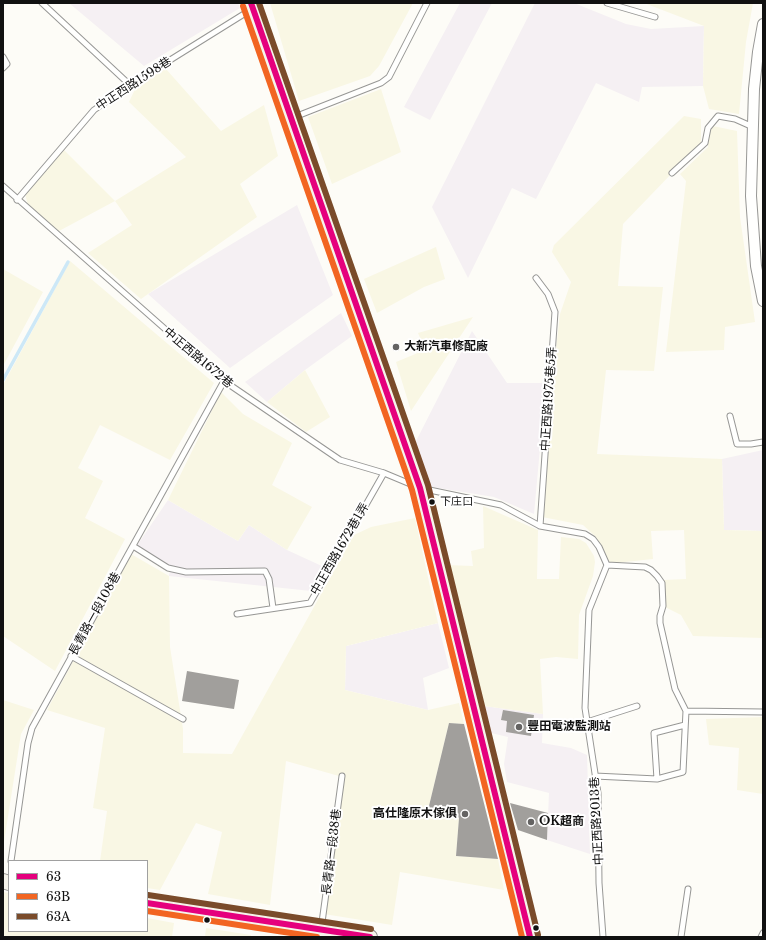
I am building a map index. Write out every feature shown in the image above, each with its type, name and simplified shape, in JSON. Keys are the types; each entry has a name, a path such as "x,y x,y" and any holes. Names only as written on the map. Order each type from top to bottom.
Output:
{"main road":[{"path":"252,6 420,488 530,937"},
{"path":"148,903 320,933 370,937"}],"street":[{"path":"763,24 757,67 753,127 751,196 756,266 763,301"}],"lane":[{"path":"42,3 130,85"},
{"path":"291,118 381,82 389,77 428,3"},
{"path":"607,3 655,17"},
{"name":"中正西路1598巷","path":"17,200 94,110 252,6"},
{"path":"3,57 6,64 3,68"},
{"path":"672,173 705,143 708,128 718,116 735,120 753,127"},
{"name":"中正西路1672巷","path":"3,186 17,200 224,381 340,460 384,472 420,488 501,505 540,526 585,534 593,539 599,547 607,565"},
{"name":"中正西路1975巷5弄","path":"536,278 548,294 555,312 540,526"},
{"name":"長青路一段108巷","path":"12,860 28,743 32,728 224,381"},
{"path":"730,416 737,444 763,442"},
{"name":"中正西路1672巷1弄","path":"237,614 310,603 384,472"},
{"path":"133,546 168,568 186,572 265,571 269,579 273,608"},
{"path":"595,776 657,779 683,772 686,711 675,689 660,624 660,616 663,606 662,583 651,570 645,567 607,565"},
{"name":"中正西路2013巷","path":"603,937 599,883 598,793 585,708 589,610 607,565"},
{"path":"72,656 183,719"},
{"path":"587,722 637,706"},
{"path":"686,711 763,712"},
{"path":"657,779 654,733 685,725"},
{"name":"長青路一段38巷","path":"320,933 342,776"},
{"path":"681,937 688,889"},
{"path":"761,937 763,933"}],"shaded area":[{"path":"69,3 238,3 240,8 144,66"},
{"path":"270,3 413,3 379,66 370,76 299,101"},
{"path":"460,3 492,3 430,120 404,107"},
{"path":"535,3 574,3 626,24 651,29 704,26 703,86 642,87 639,102 596,83 536,199 512,188 468,278 432,207"},
{"path":"644,3 753,3 746,42 739,114 709,109 703,86 704,26"},
{"path":"166,69 221,131 264,105 278,156 240,184 257,217 141,299 88,253 132,225 115,201 186,157 129,102 138,83"},
{"path":"381,89 401,152 332,184 308,117"},
{"path":"684,116 701,119 701,143 623,224 618,286 663,287 654,371 606,370 597,454 722,459 724,530 763,531 763,638 693,636 681,615 663,606 664,580 686,579 684,530 651,531 653,559 606,564 596,537 583,525 537,516 560,314 571,282 552,252 554,245"},
{"path":"708,125 737,131 740,217 755,322 725,327 724,350 666,352 686,181 680,174 708,147"},
{"path":"64,150 115,201 59,231 28,206 25,193"},
{"path":"297,205 333,295 230,368 148,294"},
{"path":"436,247 445,279 424,287 377,313 364,279"},
{"path":"70,261 214,383 170,460 100,425 78,468 103,481 85,518 125,539 55,671 3,636 3,385"},
{"path":"3,269 43,292 3,366"},
{"path":"341,313 352,336 305,370 267,402 245,382"},
{"path":"473,317 411,411 396,362 425,350 418,333"},
{"path":"472,331 507,383 546,383 534,514 494,497 426,486 412,449"},
{"path":"305,370 330,417 306,432 267,402"},
{"path":"221,392 243,414 292,443 272,485 312,507 287,550 249,525 238,541 168,500"},
{"path":"763,450 763,531 724,530 722,459"},
{"path":"168,500 238,541 249,525 287,550 324,567 311,591 169,576 170,567 136,547"},
{"path":"483,506 538,530 537,579 559,579 561,537 579,539 586,543 594,556 595,562 593,576 579,615 578,659 556,657 540,659 543,714 484,706 446,565 473,566 471,551 484,548"},
{"path":"415,518 438,623 346,646 345,690 428,710 459,703 464,724 449,723 428,810 459,818 456,856 498,859 504,890 400,872 392,925 324,914 339,776 286,761 270,905 208,894 222,832 196,823 160,890 148,888 148,860 100,860 107,811 93,808 105,728 47,710 131,554 169,576 170,647 183,729 183,753 232,754 354,535 371,527"},
{"path":"438,623 449,668 423,678 428,710 345,690 346,646"},
{"path":"3,700 34,710 21,734 3,848"},
{"path":"484,706 543,714 542,743 571,748 587,755 590,854 547,840 549,793 507,782 504,764 508,737 491,733"},
{"path":"763,717 763,794 737,790 739,748 709,745 706,719"},
{"path":"3,892 8,893 8,932 148,932 148,918 174,923 172,937 3,937"},
{"path":"206,928 251,935 251,937 205,937"}],"building":[{"path":"187,671 239,680 234,709 182,701"},
{"name":"豐田電波監測站","path":"503,710 534,715 531,736 506,732 507,721 501,720"},
{"name":"高仕隆原木傢俱","path":"449,723 464,724 498,859 456,856 459,818 428,810"},
{"name":"OK超商","path":"510,803 548,813 547,840 518,830"}],"waterway":[{"path":"3,380 68,262"}],"transit line":[{"name":"63","path":"251,3 420,488 530,937"},
{"name":"63A","path":"259,3 428,485 538,935"},
{"name":"63B","path":"243,6 412,490 522,937"},
{"name":"63A","path":"148,895 371,929"},
{"name":"63","path":"148,903 370,937"},
{"name":"63B","path":"148,911 317,937"}],"place":[{"name":"大新汽車修配廠","path":"396,347"},
{"name":"下庄口","path":"432,502"},
{"name":"豐田電波監測站","path":"519,727"},
{"name":"高仕隆原木傢俱","path":"465,814"},
{"name":"OK超商","path":"531,822"}]}
